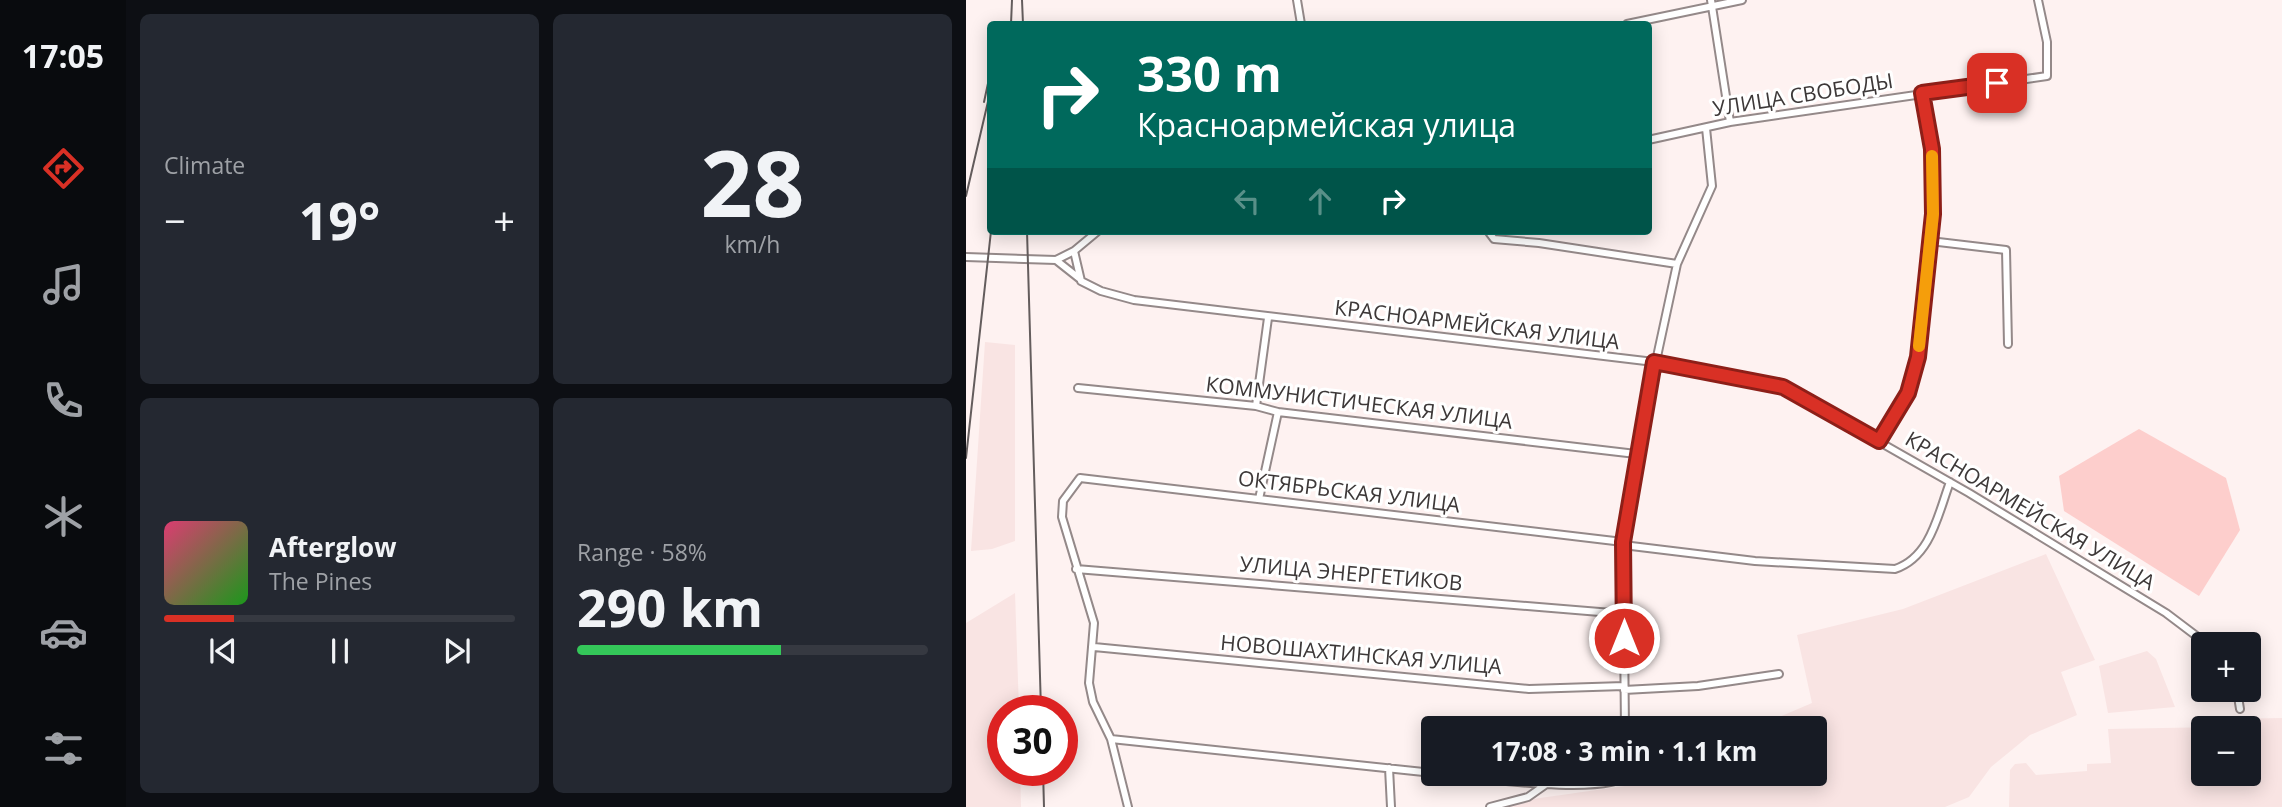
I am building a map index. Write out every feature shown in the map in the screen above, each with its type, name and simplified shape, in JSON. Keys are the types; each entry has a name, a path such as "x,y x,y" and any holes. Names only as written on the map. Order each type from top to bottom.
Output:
{"street":[{"path":"1297,0 1300,21"},
{"path":"1639,21 1711,3 1742,0"},
{"name":"УЛИЦА СВОБОДЫ","path":"1652,139 1730,122 2047,76 2047,42 2038,0"},
{"path":"1711,3 1730,122"},
{"path":"1879,441 1913,377 1930,241 1932,149 1922,93"},
{"path":"1625,716 1623,543 1636,454 1676,264 1711,193 1706,128"},
{"path":"966,257 1056,260 1074,251 1093,235"},
{"path":"1491,235 1494,239 1539,243 1676,264"},
{"path":"1930,241 2006,250 2008,344"},
{"path":"1074,251 1081,281"},
{"name":"КРАСНОАРМЕЙСКАЯ УЛИЦА","path":"1056,260 1081,281 1101,291 1134,300 1654,362 1783,387 1950,482 2176,619 2192,632"},
{"path":"1256,406 1268,318"},
{"name":"КОММУНИСТИЧЕСКАЯ УЛИЦА","path":"1078,388 1256,406 1278,412 1636,454"},
{"path":"1259,499 1278,412"},
{"name":"ОКТЯБРЬСКАЯ УЛИЦА","path":"1076,569 1062,517 1063,501 1080,478 1755,561 1895,569 1913,561 1926,544 1950,482"},
{"path":"1076,569 1094,622 1089,683 1111,739 1128,807"},
{"name":"УЛИЦА ЭНЕРГЕТИКОВ","path":"1076,569 1624,614"},
{"name":"НОВОШАХТИНСКАЯ УЛИЦА","path":"1094,647 1530,689 1698,686 1779,674"},
{"path":"2239,702 2240,709"},
{"path":"1111,739 1421,772"},
{"path":"1389,768 1391,807"},
{"path":"1490,807 1528,797 1544,786"}],"shaded area":[{"path":"985,342 1015,345 1015,541 992,549 971,551"},
{"path":"2139,429 2226,478 2240,530 2199,596 2064,511 2059,476"},
{"path":"2046,554 2095,660 2061,672 2077,715 2030,735 1991,767 1969,797 1945,807 1505,807 1533,799 1625,786 1827,786 1827,716 1781,716 1812,703 1797,635 1903,609"},
{"path":"1015,593 1018,695 987,695 987,786 1020,786 1021,807 966,807 966,623"},
{"path":"2147,651 2156,659 2175,707 2108,713 2099,666"},
{"path":"2261,718 2282,718 2282,807 2009,807 2010,770 2015,764 2026,763 2036,775 2087,771 2087,764 2111,763 2108,729 2191,727 2191,786 2261,786"}],"railway":[{"path":"1011,21 1012,0"},
{"path":"1022,0 1023,21"},
{"path":"984,102 987,88"},
{"path":"966,196 987,106"},
{"path":"966,458 991,235"},
{"path":"1027,235 1041,695"},
{"path":"1043,786 1044,807"}],"slow traffic":[{"path":"1919,346 1933,214 1932,156"}],"route":[{"path":"1624,638 1623,542 1636,454 1654,362 1783,387 1879,441 1908,393 1918,357 1933,214 1932,149 1922,93 1997,83"}]}
